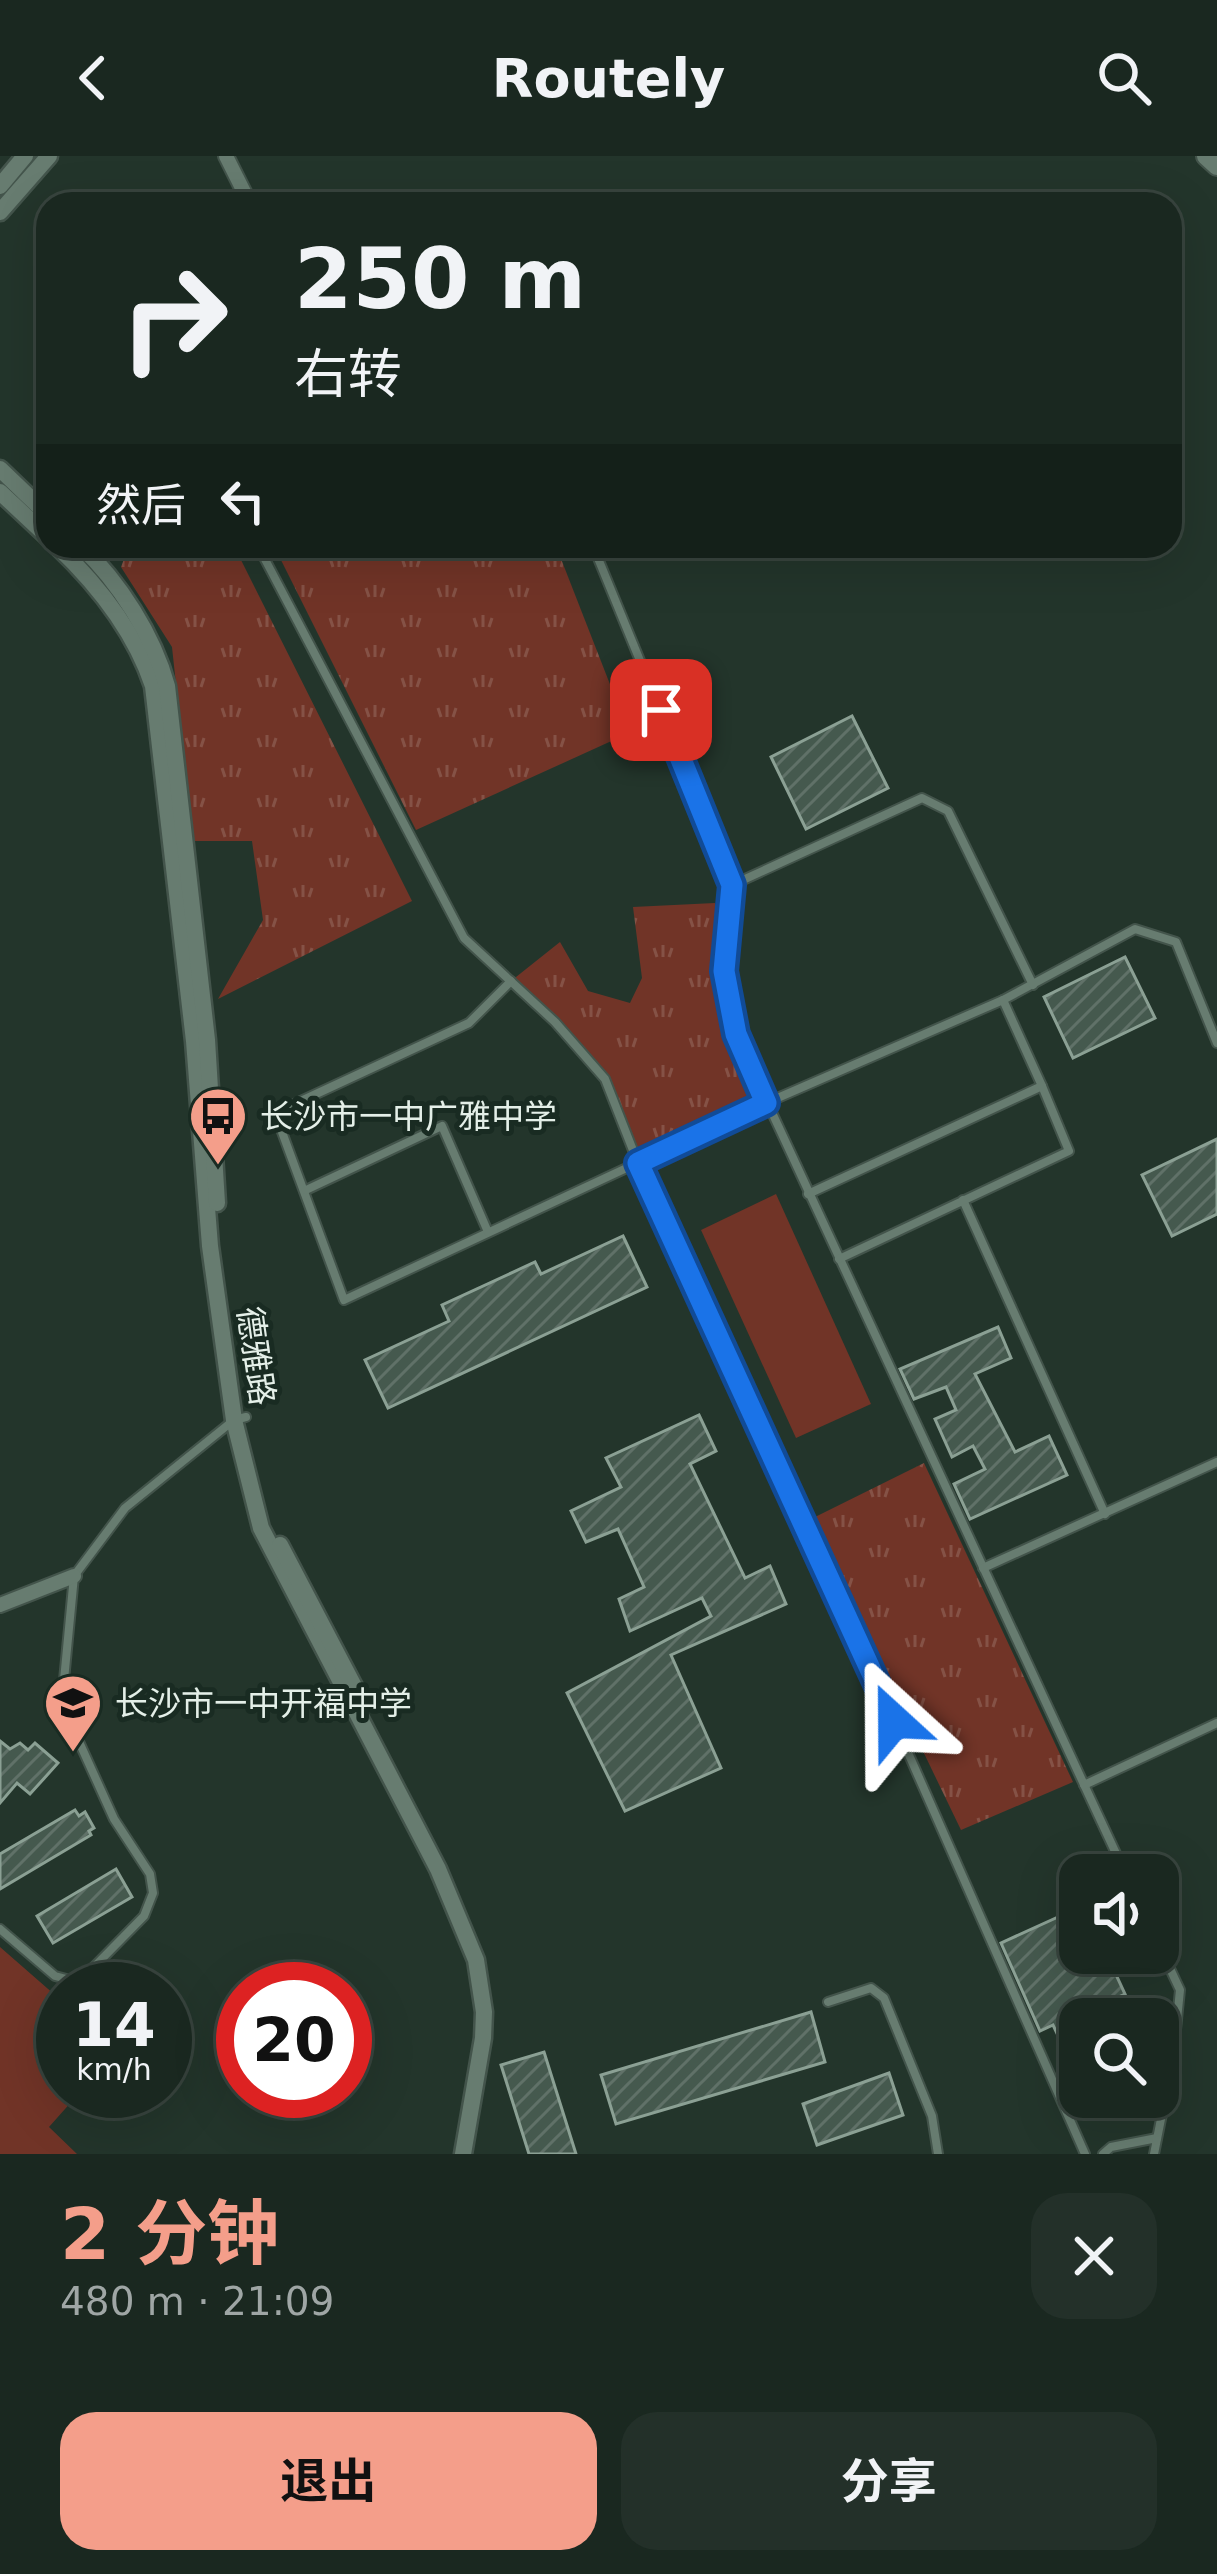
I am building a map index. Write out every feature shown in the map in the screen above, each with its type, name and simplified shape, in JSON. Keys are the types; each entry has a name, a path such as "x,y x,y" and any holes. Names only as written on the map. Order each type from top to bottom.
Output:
{"main road":[{"path":"1206,156 1217,166"}],"street":[{"path":"0,186 26,156"},
{"path":"0,212 49,156"},
{"path":"226,156 244,192"},
{"path":"0,469 36,504"},
{"path":"0,492 36,526"},
{"name":"德雅路","path":"70,558 87,574 140,650 154,686 194,1041 210,1246 261,1528 438,1869 476,1960 483,2038 463,2154"},
{"name":"德雅路","path":"93,558 151,641 167,686 207,1040 220,1244 240,1418 271,1527 446,1863 482,1954 494,2011 473,2154"},
{"path":"0,1605 74,1576"}],"lane":[{"path":"264,558 464,938 555,1022 605,1079 638,1163 840,1599 1085,2154"},
{"path":"598,558 732,885 724,971 736,1034 1116,1854"},
{"path":"732,885 922,798 948,812 1034,985"},
{"path":"511,981 469,1023 275,1113 344,1300 766,1103 1003,1000 1135,929 1176,942 1217,1043"},
{"path":"839,1259 1069,1150 1003,1000"},
{"path":"808,1194 1042,1086"},
{"path":"306,1190 442,1126 488,1232"},
{"path":"963,1200 1105,1514"},
{"path":"0,1929 55,1976 74,1982 144,1916 152,1893 150,1874 114,1819 65,1713 74,1576 124,1508 240,1418"},
{"path":"983,1568 1217,1462"},
{"path":"1084,1785 1217,1724"},
{"path":"1154,2154 1173,2060 1180,1990 1173,1974"},
{"path":"827,2002 871,1988 884,1998 932,2116 938,2154"},
{"path":"1103,2154 1111,2147 1157,2138"}],"green space":[{"path":"124,558 240,558 412,901 218,999 263,920 252,841 193,841 172,647 121,567"},
{"path":"280,558 561,558 629,733 416,830"},
{"path":"715,903 736,1035 766,1103 638,1163 605,1079 511,981 560,942 588,991 630,1003 642,978 633,907"},
{"path":"776,1194 871,1404 796,1438 701,1230"},
{"path":"924,1463 1073,1782 961,1830 811,1519"},
{"path":"0,1947 36,1978 36,2118 57,2118 49,2127 77,2154 0,2154"}],"building":[{"path":"852,716 888,788 806,829 771,757"},
{"path":"1125,957 1155,1018 1073,1058 1044,997"},
{"path":"1217,1139 1217,1214 1172,1236 1142,1175"},
{"path":"623,1236 647,1287 388,1408 365,1360 449,1321 442,1305 535,1262 541,1274"},
{"path":"998,1327 1011,1358 975,1374 1015,1452 1049,1436 1067,1475 970,1519 954,1484 985,1469 973,1446 952,1457 935,1419 956,1410 946,1387 914,1399 900,1369"},
{"path":"699,1415 716,1451 690,1464 745,1578 770,1566 786,1604 671,1655 721,1768 625,1811 567,1693 711,1616 702,1598 630,1631 619,1599 644,1587 618,1529 586,1542 571,1511 621,1487 606,1458"},
{"path":"0,1741 10,1749 20,1743 28,1750 35,1743 58,1763 30,1794 17,1783 0,1803"},
{"path":"75,1810 79,1816 85,1812 94,1828 91,1835 0,1889 0,1854"},
{"path":"116,1869 132,1897 53,1943 37,1916"},
{"path":"1059,1917 1059,1974 1116,1974 1125,1994 1059,1998 1059,2038 1053,2025 1040,2031 1001,1943"},
{"path":"811,2012 825,2062 616,2124 601,2075"},
{"path":"544,2052 576,2154 529,2154 501,2065"},
{"path":"889,2073 903,2115 817,2145 803,2104"}],"place":[{"name":"长沙市一中广雅中学","path":"218,1167"},
{"name":"长沙市一中开福中学","path":"73,1754"}],"route":[{"path":"661,710 732,885 724,971 736,1034 766,1103 638,1163 894,1721"}]}
